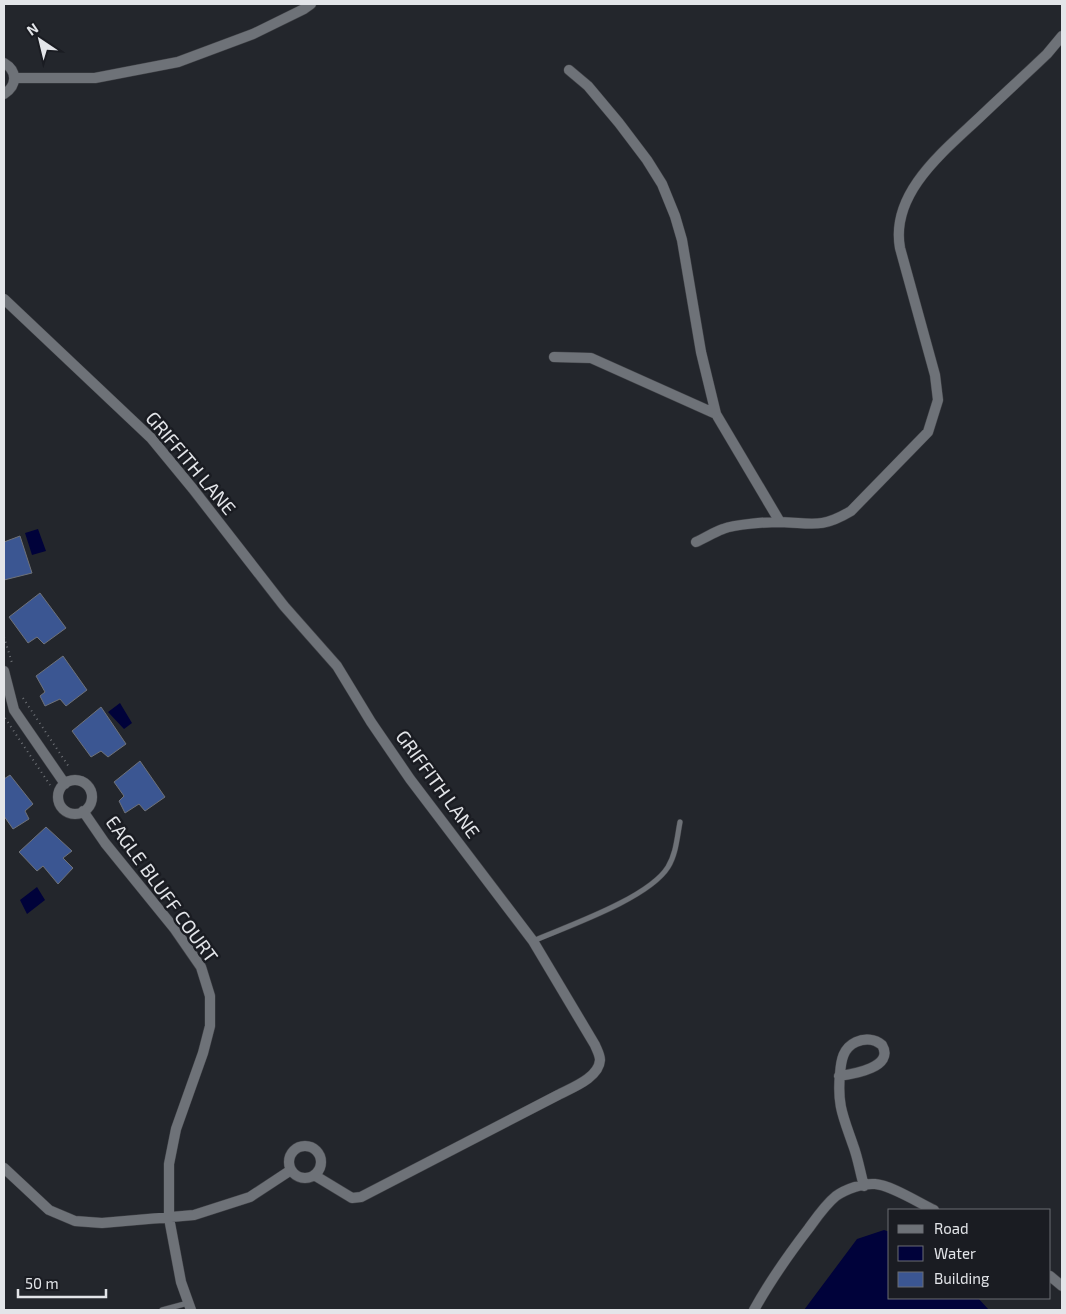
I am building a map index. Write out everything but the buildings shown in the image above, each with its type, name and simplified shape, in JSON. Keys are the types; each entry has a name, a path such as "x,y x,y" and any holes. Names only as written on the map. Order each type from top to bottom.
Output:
{"street":[{"path":"15,78 95,78 178,62 253,34 311,4"},
{"path":"696,542 725,528 780,522 818,525 840,518 850,512 928,432 938,400 937,388 900,248 897,234 899,221 906,203 928,166 1047,54 1062,36"},
{"path":"4,63 10,66 15,78 14,85 4,94"},
{"path":"569,70 588,86 619,123 647,160 662,184 682,240 701,352 716,414 780,522"},
{"name":"GRIFFITH LANE","path":"4,299 151,438 284,606 337,666 371,722 410,779 533,941 595,1045 600,1058 598,1068 589,1078 361,1197 352,1198 314,1175"},
{"path":"554,357 591,358 716,414"},
{"path":"4,671 14,710 64,784"},
{"name":"EAGLE BLUFF COURT","path":"69,781 80,781 91,792 90,803 83,811 74,814 64,810 61,806 58,797 59,792 64,784 69,781"},
{"name":"EAGLE BLUFF COURT","path":"83,811 105,842 174,928 201,967 210,996 210,1026 173,1141 169,1164 169,1218 181,1282 190,1307"},
{"path":"839,1076 871,1068 880,1062 884,1058 885,1053 882,1044 871,1040 858,1041 846,1049 841,1058 839,1076 838,1090 839,1103 864,1186"},
{"path":"302,1145 307,1145 316,1150 321,1159 320,1168 314,1175 301,1178 291,1170 288,1160 293,1150 302,1145"},
{"path":"4,1168 49,1210 69,1220 102,1223 194,1215 250,1197 291,1170"},
{"path":"754,1310 785,1260 824,1208 836,1196 851,1188 875,1184 886,1186 932,1209"},
{"path":"1051,1277 1062,1286"}],"lane":[{"path":"533,941 636,895 655,882 668,867 676,848 680,822"},
{"path":"162,1310 190,1307"}],"path":[{"path":"4,637 12,664"},
{"path":"20,690 31,712 69,767"},
{"path":"4,716 50,785"}],"water":[{"path":"38,529 46,551 32,555 25,533"},
{"path":"120,703 132,723 124,729 108,712"},
{"path":"37,887 45,900 27,914 20,900"},
{"path":"884,1230 888,1231 888,1299 979,1299 989,1310 804,1310 857,1239"}]}
